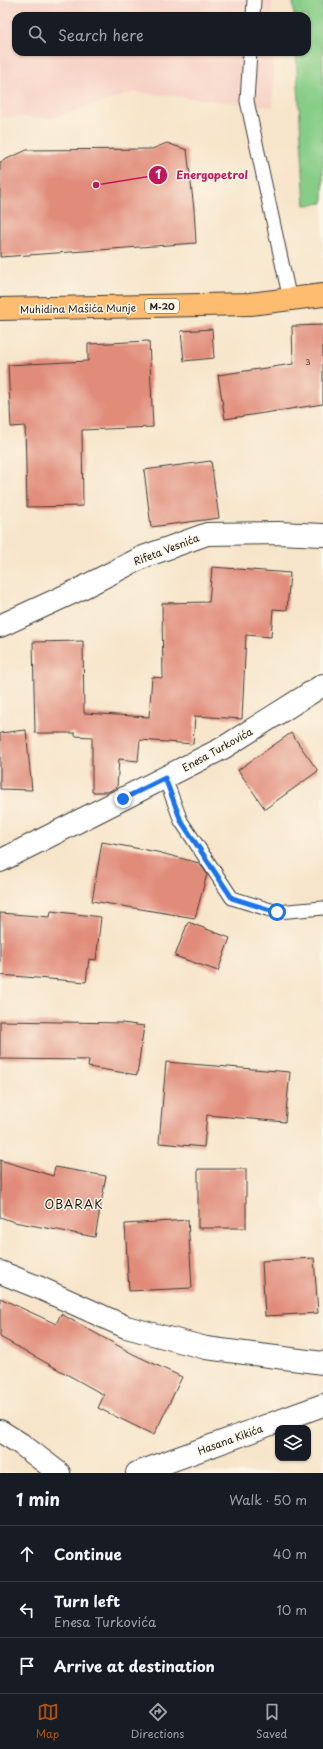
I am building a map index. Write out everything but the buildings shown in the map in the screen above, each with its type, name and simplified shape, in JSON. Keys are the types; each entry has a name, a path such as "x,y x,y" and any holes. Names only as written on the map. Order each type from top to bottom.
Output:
{"main road":[{"name":"Muhidina Mašića Munje","path":"0,309 250,304 323,295"}],"street":[{"name":"Rifeta Vesnića","path":"0,626 76,591 143,557 208,534 323,535"},
{"name":"Enesa Turkovića","path":"0,861 223,748 323,685"},
{"path":"0,1272 40,1288 126,1328 206,1348 323,1363"},
{"name":"Hasana Kikića","path":"137,1473 323,1406"},
{"path":"0,1431 21,1444 59,1473"}],"lane":[{"path":"253,12 254,0"},
{"path":"250,56 247,101 290,300"},
{"path":"165,778 181,821 232,898 277,912 323,908"}],"shaded area":[{"path":"0,0 272,0 272,12 12,12 12,56 273,56 273,107 135,92 51,118 0,117"}],"green space":[{"path":"293,0 323,0 323,203 305,205 296,56 311,56 311,12 294,12"}],"place":[{"name":"Energopetrol","path":"96,185"}],"district":[{"name":"OBARAK","path":"74,1204"}],"route":[{"path":"123,799 165,778 181,821 232,898 277,912"}]}
